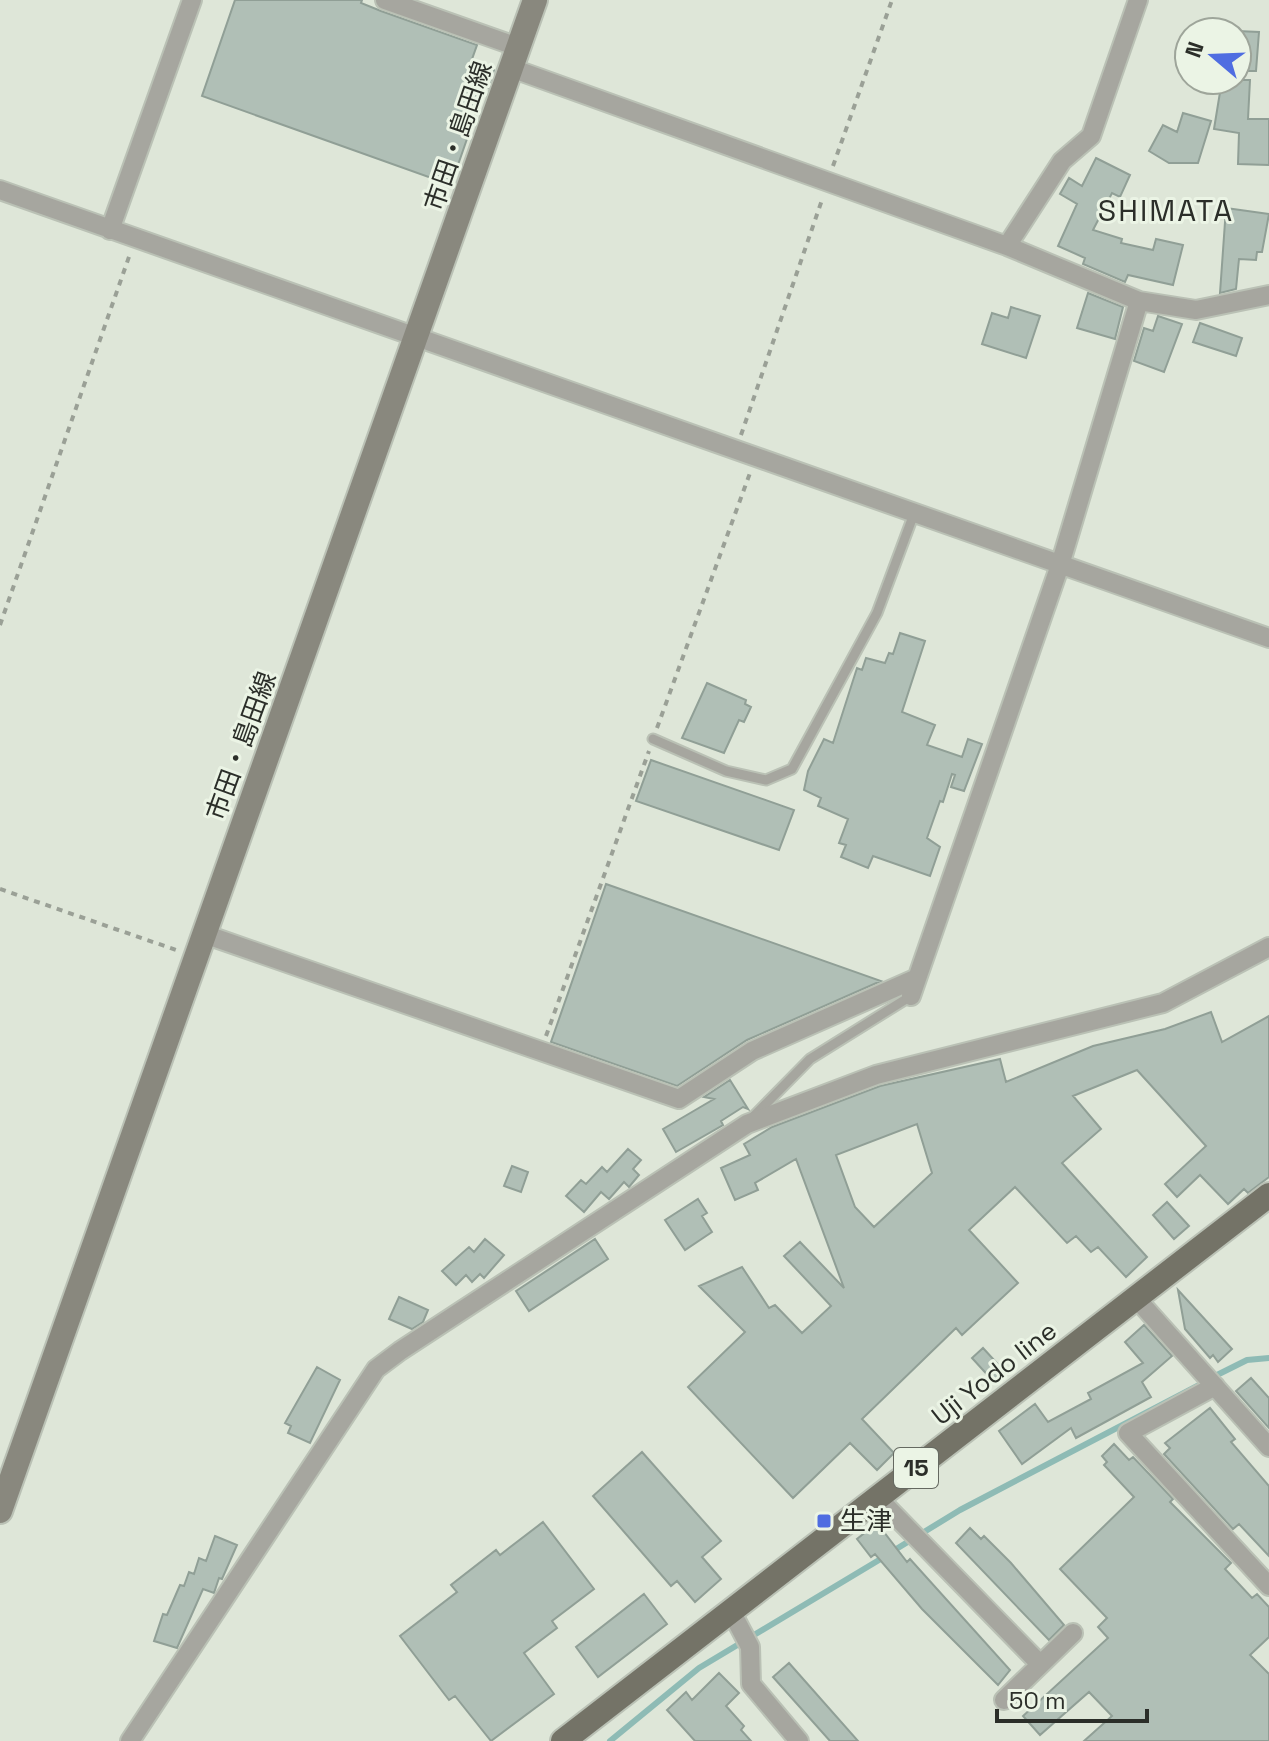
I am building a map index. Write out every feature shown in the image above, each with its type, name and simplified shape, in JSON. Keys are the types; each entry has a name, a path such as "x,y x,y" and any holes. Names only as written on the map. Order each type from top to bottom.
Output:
{"main road":[{"name":"Uji Yodo line","path":"563,1741 1269,1195"}],"street":[{"path":"110,230 192,0"},
{"path":"385,0 514,57 827,184 1007,246 1139,301 1196,310 1269,295"},
{"name":"市田・島田線","path":"0,1510 535,0"},
{"path":"1007,246 1062,161 1091,136 1138,0"},
{"path":"0,190 1269,638"},
{"path":"200,946 679,1099 752,1051 914,987 1060,565 1139,301"},
{"path":"130,1741 376,1369 747,1124 876,1075 1163,1003 1269,947"},
{"path":"1136,1298 1269,1447"},
{"path":"1215,1386 1128,1433 1269,1586"},
{"path":"878,1498 1040,1664"},
{"path":"731,1611 750,1647 751,1684 799,1741"},
{"path":"1004,1700 1073,1633"}],"lane":[{"path":"653,739 726,771 766,780 792,769 877,613 915,511"},
{"path":"747,1124 810,1059 914,987"}],"path":[{"path":"737,448 892,0"},
{"path":"0,625 136,239"},
{"path":"0,889 200,946"}],"building":[{"path":"235,0 362,0 361,3 381,11 477,45 471,62 494,70 488,88 485,87 451,185 202,96"},
{"path":"1253,32 1259,32 1256,71 1253,71"},
{"path":"1219,96 1249,96 1248,119 1269,119 1269,165 1238,164 1239,133 1214,129"},
{"path":"1183,113 1211,121 1198,163 1169,163 1149,151 1163,125 1177,132"},
{"path":"1096,158 1130,175 1120,197 1112,193 1093,230 1122,239 1121,243 1153,250 1156,239 1183,245 1173,285 1128,275 1125,282 1083,264 1085,258 1058,246 1077,204 1060,194 1069,178 1082,186"},
{"path":"1226,208 1269,214 1262,252 1257,252 1256,260 1239,259 1236,289 1220,293"},
{"path":"1088,293 1123,307 1115,339 1077,328"},
{"path":"1011,307 1040,316 1026,358 982,344 992,313 1008,318"},
{"path":"1158,316 1182,324 1164,372 1134,361 1144,328 1153,331"},
{"path":"1200,323 1242,338 1236,356 1193,342"},
{"path":"900,633 925,641 902,712 935,725 927,745 962,757 968,739 982,744 964,791 951,787 955,775 952,774 943,802 940,801 927,838 940,847 930,876 873,856 868,868 841,857 846,845 839,843 848,819 818,806 821,798 804,790 808,771 824,739 833,743 857,668 862,670 866,658 885,663 889,653 893,654"},
{"path":"707,683 746,700 745,704 751,707 744,722 739,720 724,753 682,738"},
{"path":"651,760 794,810 779,850 636,801"},
{"path":"606,884 881,981 747,1040 677,1086 551,1042"},
{"path":"1211,1012 1222,1042 1269,1016 1269,1177 1248,1193 1244,1189 1228,1204 1200,1175 1177,1197 1165,1184 1206,1146 1137,1070 1073,1096 1101,1129 1062,1163 1147,1257 1126,1277 1098,1247 1091,1252 1076,1236 1067,1243 1015,1187 969,1230 1018,1283 962,1335 956,1328 862,1419 894,1453 877,1470 850,1443 793,1498 688,1387 745,1332 699,1286 742,1267 769,1308 775,1305 802,1333 831,1306 784,1256 800,1242 844,1288 796,1159 755,1183 758,1190 735,1200 721,1168 750,1155 744,1144 772,1127 880,1086 1000,1059 1006,1082 1093,1046 1165,1029","holes":["917,1124 932,1173 874,1227 855,1207 836,1155"]},
{"path":"730,1080 748,1109 743,1107 721,1121 723,1125 676,1152 663,1129 714,1099 704,1097"},
{"path":"628,1149 641,1160 633,1169 639,1175 629,1187 624,1182 609,1199 601,1192 584,1212 566,1196 581,1180 586,1184 602,1167 607,1172"},
{"path":"512,1166 528,1172 521,1192 504,1186"},
{"path":"698,1199 707,1213 702,1216 712,1232 685,1250 665,1220"},
{"path":"1167,1202 1189,1226 1174,1239 1153,1215"},
{"path":"485,1239 504,1255 484,1278 480,1274 472,1282 466,1275 456,1285 442,1271 469,1247 474,1252"},
{"path":"595,1239 608,1259 529,1311 516,1291"},
{"path":"1178,1290 1232,1349 1218,1362 1213,1355 1210,1358 1185,1329"},
{"path":"399,1297 428,1310 423,1322 412,1329 389,1319"},
{"path":"1144,1325 1172,1356 1142,1382 1151,1397 1076,1438 1071,1428 1022,1464 999,1431 1035,1404 1048,1422 1091,1399 1088,1393 1143,1363 1125,1342"},
{"path":"983,1348 1005,1372 994,1382 972,1358"},
{"path":"317,1367 340,1380 310,1443 288,1433 291,1426 285,1423"},
{"path":"1251,1378 1269,1398 1269,1428 1236,1391"},
{"path":"1210,1408 1235,1439 1231,1442 1269,1486 1269,1556 1239,1524 1233,1529 1164,1454 1170,1448 1165,1443"},
{"path":"1114,1444 1129,1460 1133,1457 1173,1499 1170,1502 1231,1563 1225,1569 1252,1598 1257,1594 1269,1607 1269,1637 1250,1655 1269,1674 1269,1741 1084,1741 1112,1716 1089,1692 1040,1735 1023,1716 1108,1638 1098,1627 1107,1618 1060,1569 1134,1497 1104,1465 1107,1462 1102,1456"},
{"path":"642,1452 721,1541 702,1557 721,1579 695,1602 677,1581 671,1586 593,1496"},
{"path":"543,1522 594,1589 552,1621 557,1628 524,1653 554,1694 491,1741 455,1696 449,1700 400,1636 457,1592 451,1585 496,1550 500,1555"},
{"path":"877,1523 907,1562 910,1559 1010,1670 998,1685 922,1609 875,1554 871,1557 857,1539"},
{"path":"970,1528 981,1539 984,1536 1011,1563 1064,1625 1049,1640 956,1543"},
{"path":"215,1536 237,1545 214,1593 203,1589 177,1648 154,1641 163,1614 167,1615 189,1572 194,1574 199,1558 206,1561"},
{"path":"644,1594 667,1624 598,1677 576,1647"},
{"path":"789,1663 858,1741 830,1741 773,1677"},
{"path":"719,1673 739,1693 726,1706 744,1726 741,1730 751,1741 695,1741 667,1710 686,1692 692,1700"}],"waterway":[{"path":"1213,1377 1247,1360 1269,1358"},
{"path":"893,1551 960,1510 1203,1383"},
{"path":"610,1741 699,1668 884,1557"}],"place":[{"name":"生津","path":"824,1521"}],"district":[{"name":"SHIMATA","path":"1166,211"}]}
